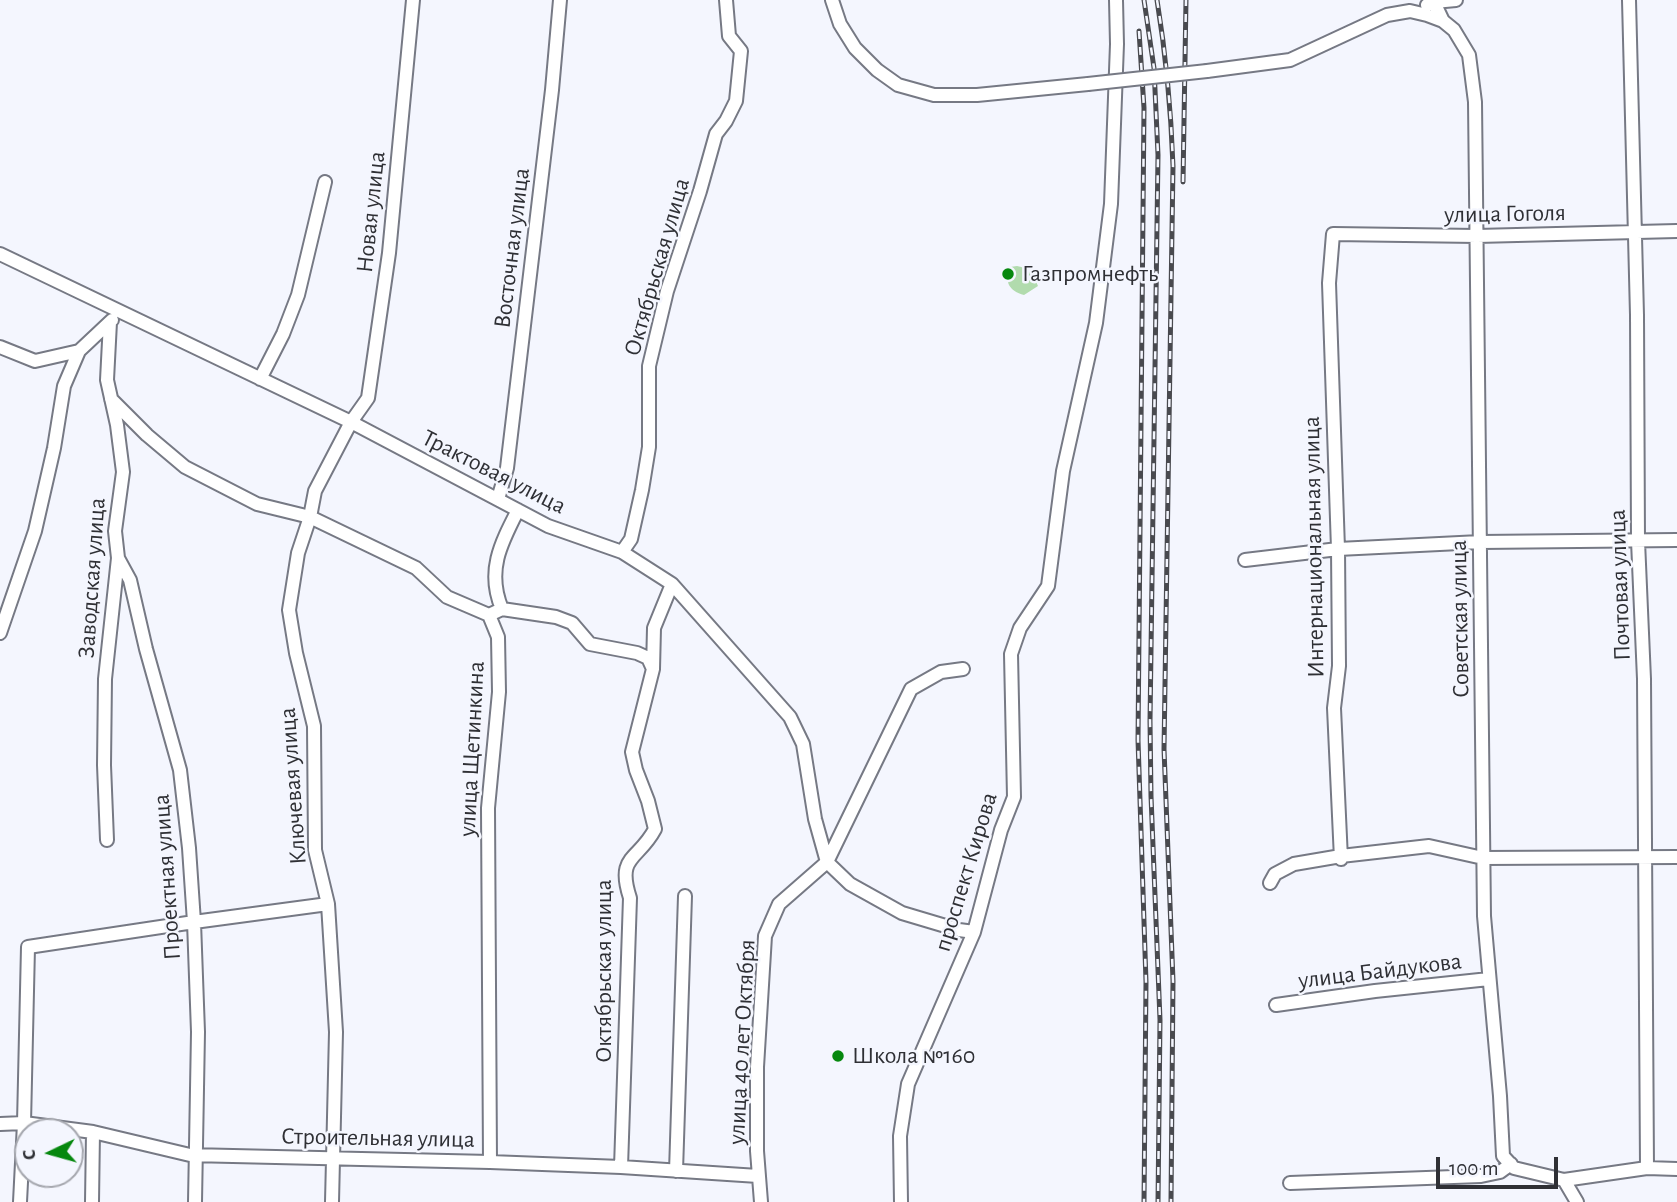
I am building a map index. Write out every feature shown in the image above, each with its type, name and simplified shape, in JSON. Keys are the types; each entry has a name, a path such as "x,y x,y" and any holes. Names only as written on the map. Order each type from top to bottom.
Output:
{"street":[{"name":"Новая улица","path":"351,422 369,398 389,253 413,0"},
{"name":"Восточная улица","path":"498,499 509,455 560,0"},
{"name":"Октябрьская улица","path":"622,552 631,539 642,490 649,447 649,366 667,291 716,134 736,101 741,51 730,36 726,0"},
{"path":"832,0 840,24 855,48 877,70 898,85 934,95 1088,84 1290,60 1387,15 1410,11 1433,1 1456,0"},
{"name":"проспект Кирова","path":"901,1202 900,1136 908,1084 974,932 1001,830 1014,797 1012,654 1020,628 1048,586 1063,471 1096,323 1111,204 1116,0"},
{"name":"Почтовая улица","path":"1629,0 1635,233 1638,541 1644,679 1647,1168"},
{"name":"Советская улица","path":"1433,1 1443,21 1454,30 1469,55 1475,102 1484,916 1503,1156 1511,1164"},
{"path":"1410,11 1443,21"},
{"path":"260,379 283,334 298,295 325,182"},
{"name":"улица Гоголя","path":"1333,234 1477,236 1677,231"},
{"name":"Интернациональная улица","path":"1333,234 1329,283 1339,666 1334,708 1341,858"},
{"name":"Трактовая улица","path":"0,254 114,316 351,422 548,526 622,552 673,584 790,716 803,744 815,819 827,862"},
{"path":"0,633 35,531 54,448 64,386 79,351 114,316"},
{"name":"Заводская улица","path":"107,840 105,679 118,558 115,531 123,472 107,380 114,316"},
{"path":"0,347 35,361 79,351"},
{"path":"111,399 147,435 185,467 257,504 310,517 416,568 447,597 489,615 502,609 556,617 572,623 590,644 637,653 648,658 653,669"},
{"name":"Ключевая улица","path":"332,1202 336,1032 328,904 315,850 314,726 296,653 289,610 298,553 315,491 351,422"},
{"path":"502,609 497,597 495,578 497,560 502,541 518,510"},
{"path":"1245,560 1338,549 1480,542 1677,540"},
{"name":"Проектная улица","path":"118,558 130,580 145,649 180,770 189,848 198,1032 195,1202"},
{"name":"Октябрьская улица","path":"621,1167 630,898 625,883 625,868 649,840 654,829 632,752 653,669 654,628 673,584"},
{"name":"улица Щетинкина","path":"489,615 498,637 499,692 488,808 490,1162"},
{"name":"улица 40 лет Октября","path":"761,1202 758,1176 757,1067 765,936 779,904 827,862 911,689 941,672 963,669"},
{"path":"1270,883 1275,874 1293,864 1429,846 1483,859 1677,857"},
{"path":"827,862 850,884 902,913 974,932"},
{"path":"676,1171 685,896"},
{"path":"24,1118 28,947 328,904"},
{"name":"улица Байдукова","path":"1276,1005 1489,979"},
{"name":"Строительная улица","path":"84,1131 190,1155 490,1162 758,1176"},
{"path":"92,1202 93,1132"},
{"path":"1290,1184 1481,1175 1500,1172 1511,1164 1514,1168 1564,1181 1647,1168 1677,1169"},
{"path":"1564,1181 1577,1202"}],"green space":[{"path":"1010,267 1025,268 1038,286 1024,295 1011,288 1008,281"}],"railway":[{"path":"1144,0 1154,68 1158,155 1150,721 1160,1020 1158,1202"},
{"path":"1157,0 1168,83 1173,166 1164,749 1173,981 1171,1202"},
{"path":"1183,182 1186,0"},
{"path":"1139,31 1144,108 1138,740 1146,982 1144,1202"}],"place":[{"name":"Газпромнефть","path":"1008,274"},
{"name":"Школа №160","path":"838,1056"}]}
